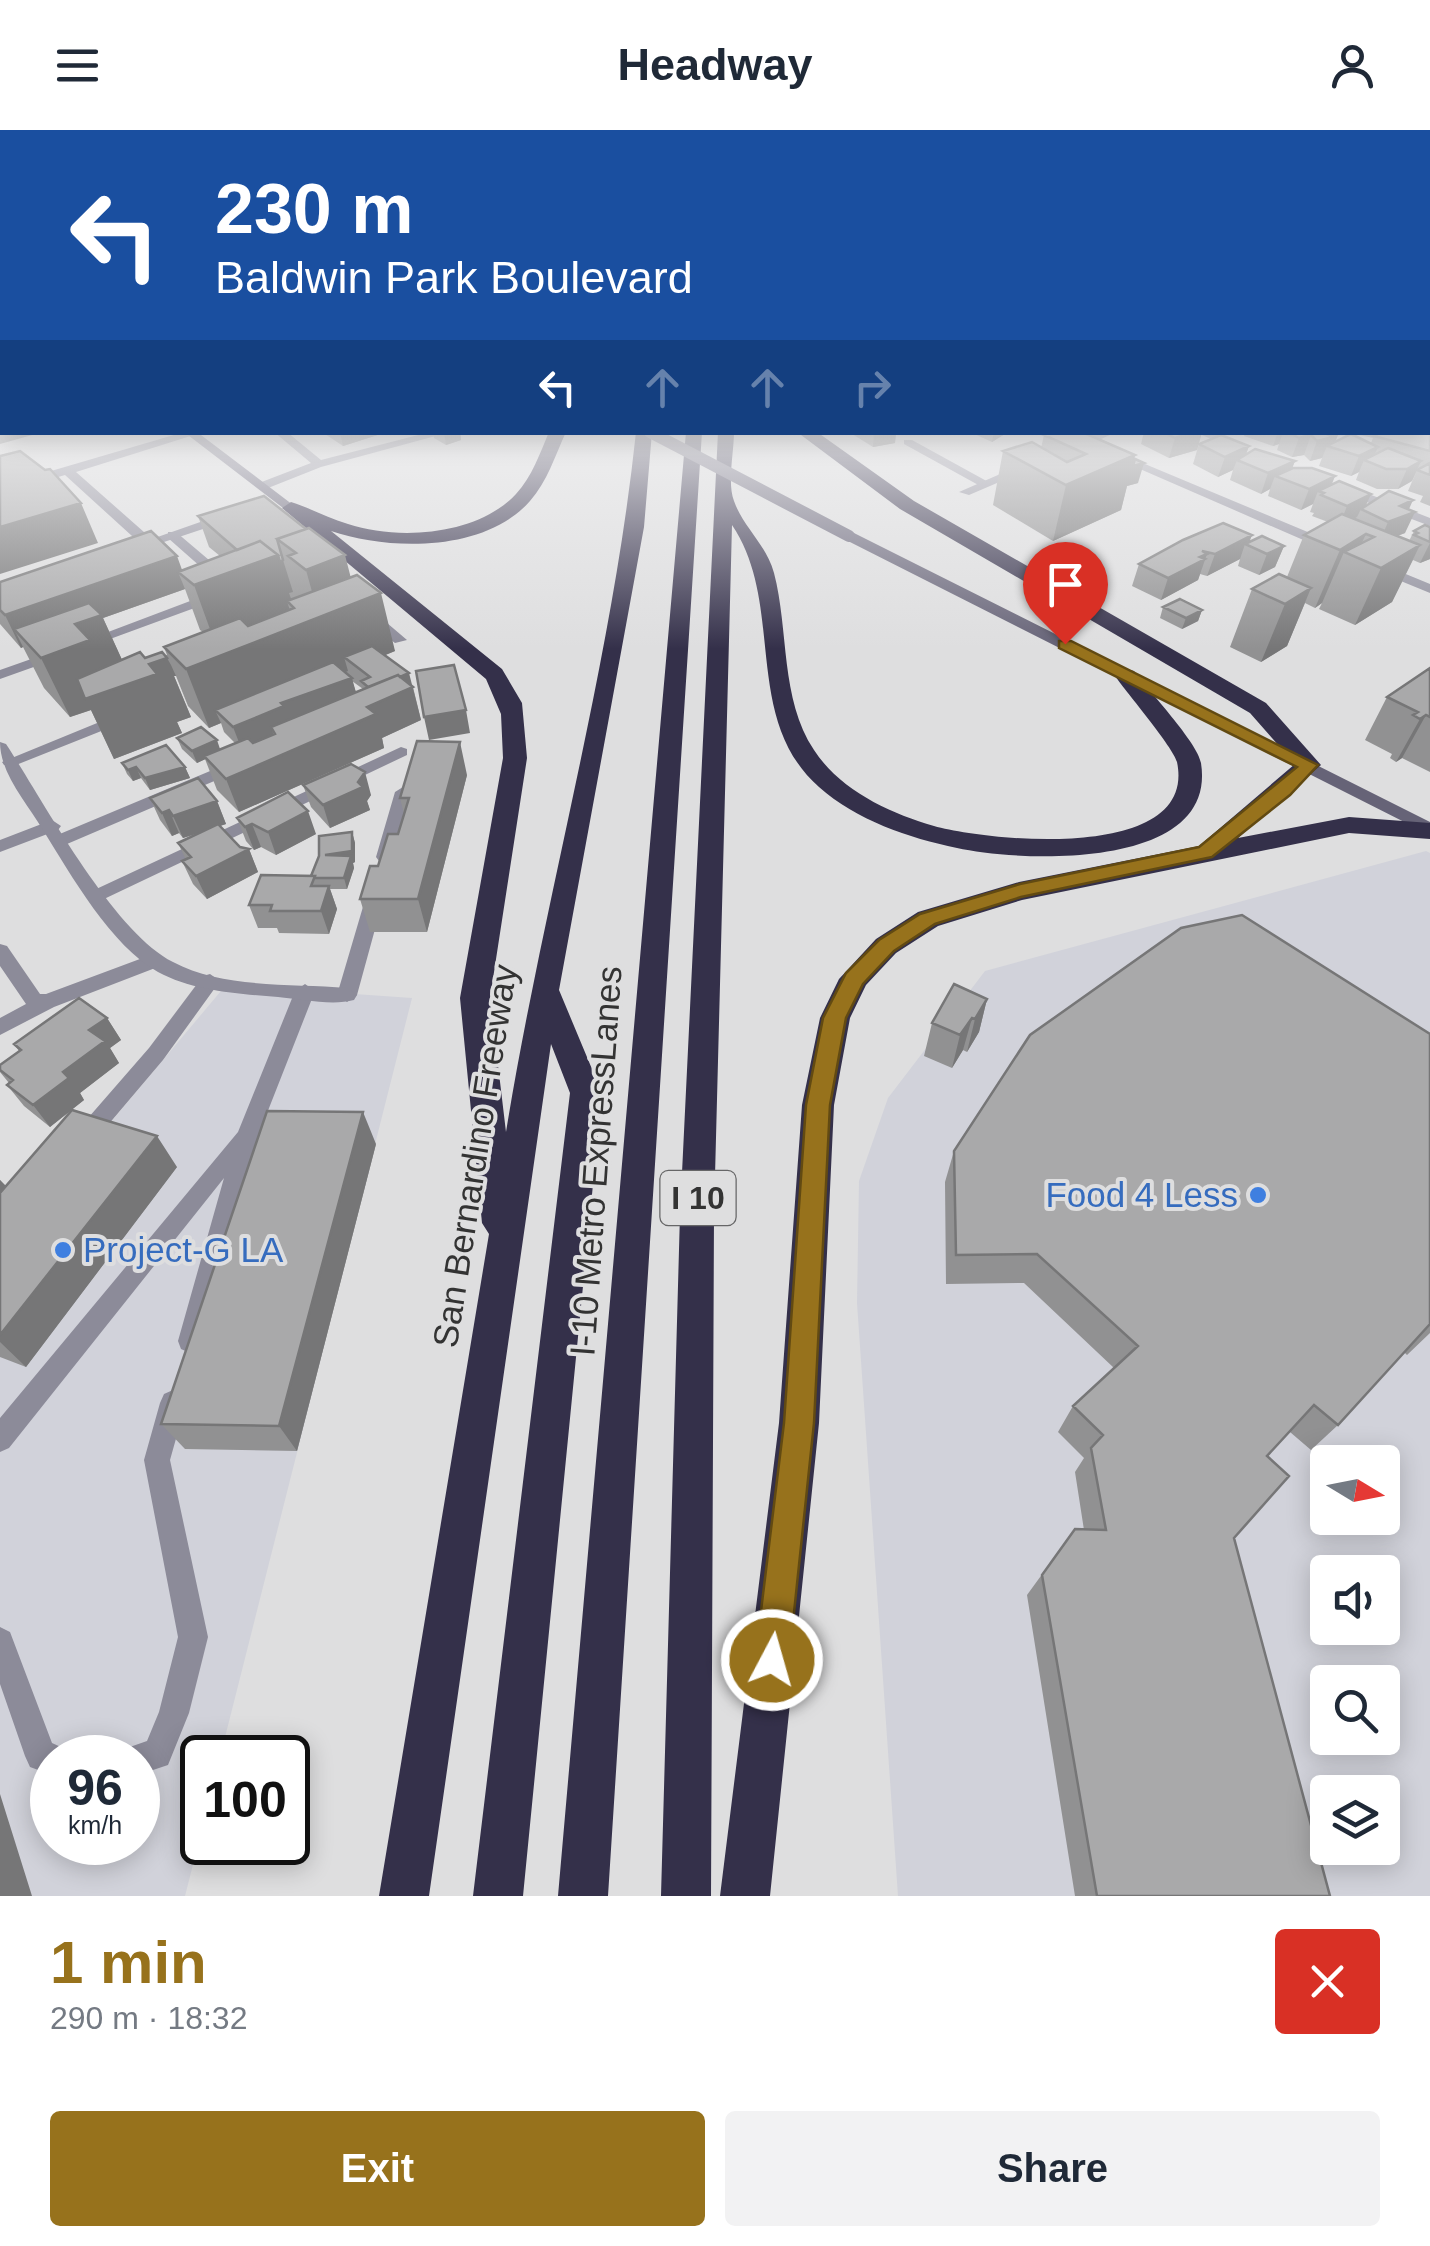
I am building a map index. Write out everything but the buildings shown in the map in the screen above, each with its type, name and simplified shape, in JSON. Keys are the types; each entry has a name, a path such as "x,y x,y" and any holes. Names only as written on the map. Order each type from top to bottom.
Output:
{"highway":[{"path":"279,504 344,528 381,535 442,533 469,527 520,501 529,484"},
{"name":"San Bernardino Freeway","path":"404,1896 504,1270 544,989 636,528 641,484"},
{"name":"I-10 Metro ExpressLanes","path":"583,1896 690,484"},
{"name":"I 10","path":"686,1896 698,1214 724,484"},
{"path":"878,484 907,505 1258,708 1309,765 1284,791 1205,852"},
{"path":"724,500 760,557 785,709 799,748 818,772 884,815 930,834 1031,850 1093,846 1138,837 1162,823 1186,798 1192,776 1189,760 1126,676"},
{"path":"279,504 494,674 511,706 514,758 475,998 504,1270"},
{"path":"745,1896 799,1423 818,1105 835,1018 854,979 886,946 928,919 1020,891 1349,826 1430,830"},
{"name":"I-10 Metro ExpressLanes","path":"498,1896 586,1093 544,989"}],"main road":[{"path":"749,484 1309,765 1430,830"},
{"path":"262,486 279,504"}],"street":[{"path":"83,484 148,543"},
{"path":"262,486 266,484"},
{"path":"966,492 985,484"},
{"path":"1187,484 1340,550"},
{"path":"1333,484 1430,522"},
{"path":"111,555 234,514"},
{"path":"0,675 234,588 172,535"},
{"path":"1358,558 1430,588"},
{"path":"356,627 375,620 400,640"},
{"path":"138,712 4,755 127,939 156,960 210,980 347,995 403,792"},
{"path":"98,895 401,752"},
{"path":"0,846 57,833 251,759"},
{"path":"0,951 34,1000 47,1002"},
{"path":"0,1027 47,1002 156,960"},
{"path":"65,1160 156,1054 210,980"},
{"path":"160,1747 174,1713 193,1638 157,1460 249,1131 304,991"},
{"path":"0,1438 249,1131"},
{"path":"0,1642 33,1735"}],"shaded area":[{"path":"1430,853 1430,1896 898,1896 857,1303 859,1181 888,1098 985,971"},
{"path":"226,985 412,998 226,1735 180,1735 180,1865 193,1865 185,1896 0,1896 0,1254"}],"place":[{"name":"Food 4 Less","path":"1258,1195"},
{"name":"Project-G LA","path":"63,1250"}],"route":[{"path":"772,1660 799,1423 818,1105 835,1018 854,979 886,946 928,919 1020,891 1205,852 1284,791 1309,765 1065,644"}]}
